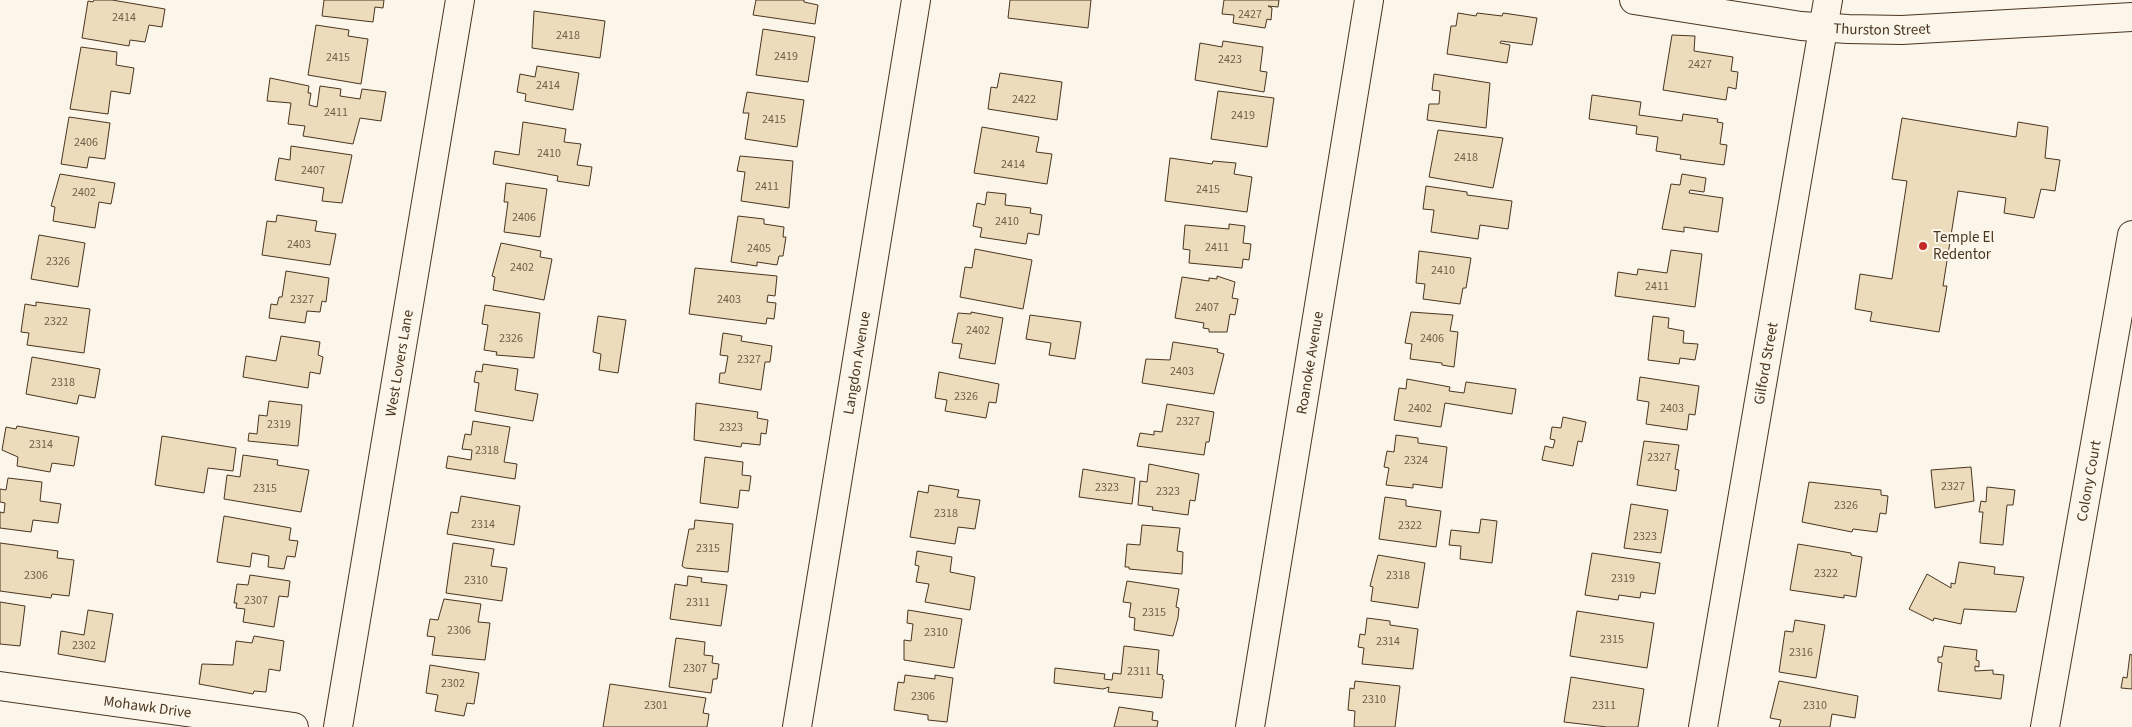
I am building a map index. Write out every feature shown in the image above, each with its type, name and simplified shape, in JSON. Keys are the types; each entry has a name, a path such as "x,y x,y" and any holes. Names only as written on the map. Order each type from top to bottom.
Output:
{"street":[{"name":"West Lovers Lane","path":"338,727 460,0"},
{"name":"Langdon Avenue","path":"797,727 916,0"},
{"name":"Roanoke Avenue","path":"1250,727 1369,0"},
{"name":"Thurston Street","path":"1634,0 1801,26 1902,30 2132,17"},
{"name":"Gilford Street","path":"1703,727 1828,0"},
{"name":"Colony Court","path":"2045,727 2132,235"},
{"name":"Mohawk Drive","path":"0,686 294,727"}],"building":[{"path":"94,0 112,0 165,9 162,27 149,25 145,42 130,40 129,46 82,38 88,1 93,2"},
{"path":"324,0 384,0 383,8 375,7 373,22 322,16"},
{"path":"756,0 804,0 804,2 818,5 815,24 753,15"},
{"path":"1010,0 1091,0 1088,28 1008,18"},
{"path":"1224,0 1279,0 1278,7 1268,6 1272,8 1271,20 1267,19 1265,28 1233,23 1234,15 1222,14"},
{"path":"534,11 605,21 600,58 532,48"},
{"path":"1458,13 1476,16 1477,13 1502,16 1503,13 1537,18 1532,45 1501,41 1500,43 1510,45 1507,63 1447,54 1451,26 1456,26"},
{"path":"316,25 349,30 348,36 368,39 361,84 308,75"},
{"path":"763,29 815,37 808,82 756,75"},
{"path":"1672,35 1695,36 1694,51 1733,57 1731,71 1738,72 1736,89 1728,87 1726,100 1663,90"},
{"path":"1223,41 1263,47 1260,71 1267,72 1264,92 1195,80 1200,43 1222,47"},
{"path":"81,47 117,52 116,65 134,68 130,94 111,91 108,114 70,109"},
{"path":"537,66 579,73 573,110 525,101 526,94 517,92 520,74 535,77"},
{"path":"1000,73 1062,82 1057,120 988,109 991,87 997,88"},
{"path":"1434,74 1490,83 1486,128 1427,120 1429,104 1439,104 1440,91 1432,90"},
{"path":"270,78 309,86 308,93 311,93 309,105 317,107 320,86 341,89 340,96 360,99 362,89 386,92 381,121 360,118 353,144 303,136 305,126 288,124 291,103 267,101"},
{"path":"1218,91 1274,98 1267,147 1211,139"},
{"path":"747,92 804,100 797,147 745,139 749,113 743,113"},
{"path":"1592,95 1641,102 1639,115 1682,121 1683,114 1718,119 1717,122 1723,123 1720,144 1727,145 1724,165 1680,159 1681,155 1656,151 1658,137 1636,134 1637,126 1589,119"},
{"path":"69,117 110,123 105,159 89,157 87,168 61,164"},
{"name":"Temple El Redentor","path":"1902,118 2016,137 2018,122 2048,127 2045,158 2060,160 2055,191 2041,189 2034,218 2004,213 2006,198 1958,191 1943,286 1947,286 1939,332 1870,321 1872,312 1855,309 1860,274 1892,279 1907,181 1892,179"},
{"path":"523,122 566,129 564,142 581,144 577,165 592,167 589,186 557,181 558,176 493,164 495,151 519,155"},
{"path":"982,127 1039,137 1036,152 1052,154 1047,184 974,173"},
{"path":"1438,130 1503,138 1493,188 1429,177"},
{"path":"291,146 352,155 342,203 322,201 324,188 275,180 279,158 290,160"},
{"path":"740,156 793,161 789,208 741,201 745,172 737,171"},
{"path":"1170,158 1212,164 1213,161 1236,163 1234,174 1252,177 1247,212 1165,201"},
{"path":"60,174 115,183 111,204 99,202 95,228 53,221 55,207 51,206"},
{"path":"1682,174 1706,178 1704,192 1690,190 1689,193 1723,198 1718,232 1684,227 1684,232 1662,229 1671,184 1680,185"},
{"path":"506,183 547,189 540,237 504,232 508,202 504,202"},
{"path":"1426,186 1467,192 1467,195 1512,201 1508,229 1480,225 1478,239 1431,232 1434,210 1423,209"},
{"path":"987,192 1006,194 1005,205 1031,208 1030,213 1042,215 1039,235 1028,233 1026,244 980,237 982,228 973,226 977,203 985,205"},
{"path":"277,215 317,221 315,231 336,234 330,265 262,255 267,221 276,222"},
{"path":"738,216 764,219 764,224 784,227 783,237 786,237 783,256 779,256 777,265 757,262 757,266 731,262"},
{"path":"1229,224 1245,226 1243,243 1251,244 1249,260 1243,259 1242,268 1189,263 1190,250 1183,249 1185,225 1229,229"},
{"path":"39,235 85,243 78,287 31,279"},
{"path":"501,243 541,251 540,257 552,259 544,300 493,290 495,277 492,276"},
{"path":"975,249 1032,260 1023,309 960,297 965,267 972,268"},
{"path":"1671,250 1702,254 1695,307 1615,296 1618,272 1637,275 1638,269 1667,273"},
{"path":"1419,251 1471,258 1466,288 1463,288 1460,304 1423,299 1425,284 1416,283"},
{"path":"695,268 777,276 775,296 768,295 767,302 776,303 774,319 767,318 766,324 689,314"},
{"path":"286,271 329,278 326,302 322,301 320,312 307,311 305,323 269,318 271,304 277,305 279,297 282,297"},
{"path":"1217,276 1235,282 1232,298 1238,299 1235,315 1230,314 1227,332 1209,332 1209,329 1203,328 1204,323 1175,318 1182,277 1209,281 1209,278 1217,279"},
{"path":"36,302 90,309 84,353 27,345 29,333 21,332 25,304 36,306"},
{"path":"485,305 540,313 534,358 496,355 497,352 484,350 488,325 482,324"},
{"path":"971,312 1003,318 995,364 959,358 962,344 952,343 958,313 971,314"},
{"path":"1411,312 1453,315 1450,331 1458,332 1454,367 1442,365 1442,363 1410,359 1412,344 1405,343"},
{"path":"1030,315 1081,322 1075,359 1049,355 1051,343 1026,339"},
{"path":"598,316 626,320 618,373 599,370 601,354 593,352"},
{"path":"1653,316 1669,318 1668,328 1684,331 1683,343 1698,344 1695,360 1680,358 1679,364 1648,360"},
{"path":"723,333 742,336 741,341 772,346 770,362 765,362 761,390 719,383 720,373 725,373 728,356 720,355"},
{"path":"281,336 320,342 318,355 323,357 320,374 310,372 308,388 243,377 246,356 276,361"},
{"path":"1173,342 1218,349 1217,352 1224,354 1214,394 1142,383 1146,359 1170,360"},
{"path":"32,357 100,369 95,398 79,395 77,404 26,394"},
{"path":"483,364 518,369 515,390 538,394 533,421 475,411 479,383 474,382 476,371 482,372"},
{"path":"939,372 999,384 996,403 989,402 986,418 945,411 947,400 935,398"},
{"path":"1640,377 1699,386 1695,415 1689,414 1687,430 1646,424 1649,402 1637,400"},
{"path":"1407,379 1450,387 1449,391 1464,393 1466,382 1516,389 1512,414 1445,403 1441,427 1394,420 1399,388 1406,389"},
{"path":"269,401 302,405 298,446 248,441 249,433 257,434 259,415 267,416"},
{"path":"696,403 758,412 757,418 768,420 766,434 761,433 760,445 742,443 741,447 694,440"},
{"path":"1167,404 1214,412 1209,442 1206,442 1204,455 1137,446 1140,433 1154,435 1154,431 1162,432"},
{"path":"1563,417 1586,422 1582,442 1578,441 1573,466 1542,460 1545,446 1553,448 1555,440 1550,439 1552,427 1561,428"},
{"path":"473,421 510,427 504,462 517,464 515,479 446,468 448,456 471,460 472,450 462,449 465,434 471,435"},
{"path":"17,426 79,437 74,466 52,463 50,472 17,466 18,457 2,450 6,427 16,429"},
{"path":"1396,435 1418,438 1418,443 1447,447 1442,488 1413,484 1413,488 1386,485 1389,468 1384,467 1387,451 1394,452"},
{"path":"162,436 236,448 233,471 208,468 204,493 155,485"},
{"path":"1644,441 1679,445 1675,469 1679,470 1676,491 1637,485"},
{"path":"243,455 278,460 277,465 309,470 301,512 224,499 227,475 240,477"},
{"path":"705,457 743,462 742,475 751,476 749,491 740,490 738,508 700,503"},
{"path":"1149,464 1199,474 1195,501 1190,500 1188,515 1152,510 1153,507 1138,505 1140,481 1147,482"},
{"path":"1971,467 1974,501 1935,508 1931,470"},
{"path":"1083,469 1135,478 1132,504 1079,497"},
{"path":"8,478 42,482 40,501 61,504 58,523 33,520 31,532 0,528 0,512 4,513 5,503 0,502 0,489 6,490"},
{"path":"1809,482 1881,490 1881,495 1888,496 1886,514 1880,513 1877,532 1853,529 1852,532 1802,522"},
{"path":"929,485 959,490 957,497 980,500 975,529 958,527 955,544 910,537 918,491 928,493"},
{"path":"1987,487 2015,490 2013,505 2007,505 2003,545 1980,543 1983,512 1979,512 1981,501 1986,502"},
{"path":"461,496 520,506 514,545 447,534 451,512 458,513"},
{"path":"1385,497 1406,500 1406,506 1441,511 1436,547 1379,539"},
{"path":"1631,504 1668,510 1661,553 1624,548"},
{"path":"224,516 291,528 289,540 298,541 295,557 287,556 284,569 268,567 269,556 252,553 250,567 217,562"},
{"path":"1481,519 1497,521 1492,563 1460,559 1461,546 1449,545 1451,530 1479,533"},
{"path":"695,520 733,524 728,572 685,568 682,566 689,529 694,529"},
{"path":"1142,525 1180,528 1177,551 1183,552 1182,574 1125,567 1127,544 1140,545"},
{"path":"0,543 58,551 57,558 74,560 69,596 52,594 51,598 0,591"},
{"path":"453,543 494,549 491,566 507,568 502,601 446,593"},
{"path":"1798,544 1851,553 1851,555 1862,557 1856,597 1844,595 1844,598 1790,590"},
{"path":"917,551 952,557 950,572 975,577 970,610 925,602 929,584 916,582 919,566 915,565"},
{"path":"1592,553 1660,563 1655,594 1641,592 1640,598 1619,595 1618,600 1585,595"},
{"path":"1378,555 1425,563 1418,608 1371,601 1373,587 1370,586"},
{"path":"1959,562 1995,567 1994,574 2024,577 2016,612 1964,609 1961,624 1934,618 1933,621 1909,609 1927,574 1951,588 1951,583 1955,584"},
{"path":"250,575 290,581 288,597 279,596 274,627 243,622 245,609 236,608 237,603 234,603 237,584 248,585"},
{"path":"688,576 702,578 701,582 727,585 721,626 670,619 675,584 687,586"},
{"path":"1127,581 1179,589 1176,607 1179,608 1178,618 1173,636 1134,630 1135,618 1129,617 1131,603 1123,602"},
{"path":"444,599 481,604 478,622 490,623 485,660 432,655 435,637 427,636 430,619 438,620"},
{"path":"0,602 25,606 20,646 0,644"},
{"path":"88,610 113,614 105,662 58,654 61,631 84,635"},
{"path":"908,610 962,619 954,668 904,660 904,640 911,641 913,624 907,623"},
{"path":"1577,611 1654,623 1647,668 1570,656"},
{"path":"1367,618 1390,621 1390,625 1418,629 1413,669 1362,664 1364,648 1358,647 1360,634 1365,635"},
{"path":"1795,620 1825,625 1816,678 1779,672 1785,631 1793,632"},
{"path":"254,636 284,641 280,671 269,669 266,692 254,691 253,694 199,684 202,664 233,665 236,641 252,643"},
{"path":"676,638 705,642 704,655 713,656 712,663 719,664 717,679 713,679 711,693 669,687"},
{"path":"1124,646 1159,650 1157,674 1163,675 1162,698 1108,692 1109,687 1103,689 1054,683 1055,668 1105,674 1104,679 1112,680 1113,673 1121,674"},
{"path":"1944,646 1977,650 1976,660 1979,661 1979,667 1975,666 1975,671 1993,670 1993,674 2004,675 2001,699 1938,691 1942,663 1938,662 1938,657 1942,657"},
{"path":"2130,654 2132,655 2132,689 2121,688 2123,677 2127,678"},
{"path":"430,665 479,673 474,704 467,703 464,716 435,711 438,695 426,693"},
{"path":"905,675 935,679 935,675 953,678 947,722 928,720 928,715 894,710 898,682 904,683"},
{"path":"1571,677 1644,689 1638,727 1607,727 1564,722"},
{"path":"1355,681 1400,686 1395,727 1354,727 1355,711 1348,710 1350,688 1354,689"},
{"path":"1779,681 1858,696 1855,718 1832,714 1830,727 1779,727 1781,720 1770,718"},
{"path":"610,684 706,698 703,713 709,714 707,727 603,727"},
{"path":"1119,707 1153,712 1152,720 1158,721 1157,727 1114,727"}],"place":[{"name":"Temple El Redentor","path":"1923,246"}]}
